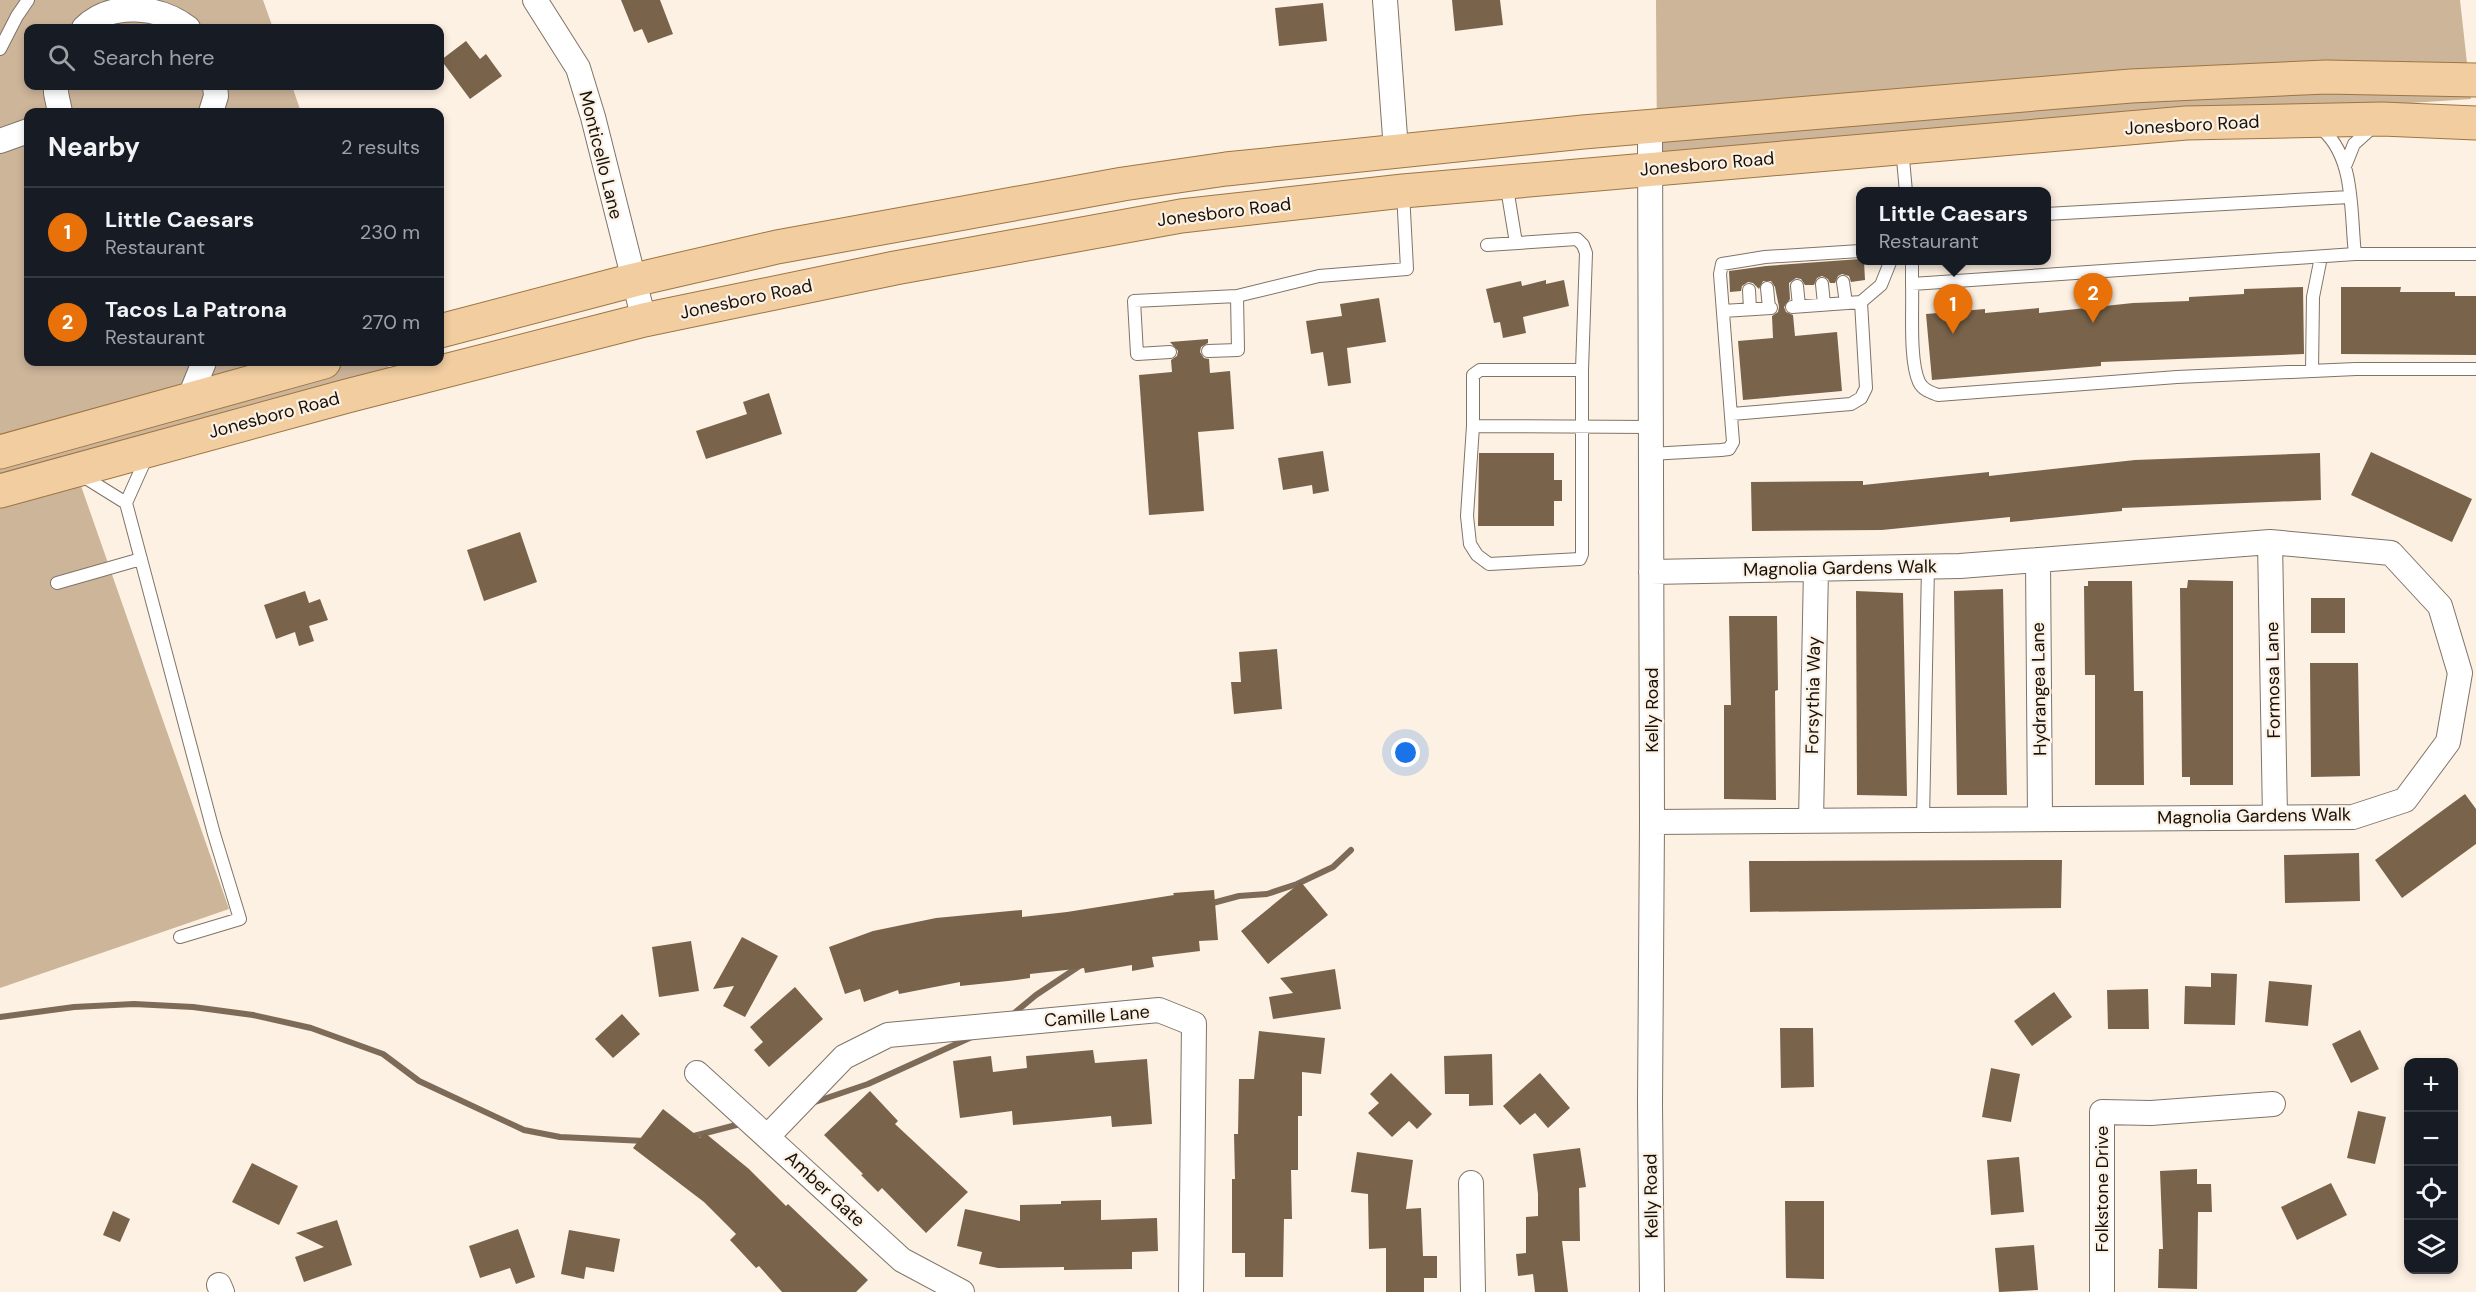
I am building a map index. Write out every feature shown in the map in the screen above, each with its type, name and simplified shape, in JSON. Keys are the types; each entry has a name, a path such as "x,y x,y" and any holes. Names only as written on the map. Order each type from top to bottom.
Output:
{"main road":[{"path":"444,330 634,280 878,227 1123,184 1226,169 1396,150 2154,84 2326,77 2476,80"},
{"name":"Jonesboro Road","path":"0,491 150,448 517,351 644,320 1061,237 1181,216 1403,191 2186,123 2382,119 2476,123"},
{"name":"Jonesboro Road","path":"0,452 189,399 278,366"}],"street":[{"name":"Monticello Lane","path":"535,0 578,68 593,117 644,320"},
{"path":"1384,0 1396,150"},
{"path":"89,24 109,7 163,14 181,24"},
{"path":"56,90 59,108"},
{"path":"212,108 215,90"},
{"name":"Kelly Road","path":"1650,127 1652,1292"},
{"path":"1,136 24,132"},
{"path":"189,399 202,366"},
{"name":"Magnolia Gardens Walk","path":"1651,572 1928,566 2270,542 2391,553 2440,606 2460,673 2448,742 2405,800 2353,817 1652,822"},
{"name":"Formosa Lane","path":"2270,542 2275,817"},
{"name":"Hydrangea Lane","path":"2038,560 2040,819"},
{"name":"Forsythia Way","path":"1811,821 1816,568"},
{"name":"Camille Lane","path":"768,1136 844,1057 888,1035 1159,1010 1194,1024 1191,1292"},
{"name":"Amber Gate","path":"698,1073 902,1260 962,1292"},
{"name":"Folkstone Drive","path":"2102,1292 2102,1113 2151,1113 2273,1104"},
{"path":"1471,1183 1473,1292"}],"lane":[{"path":"0,49 17,15 28,0"},
{"path":"2346,164 2354,144 2382,119"},
{"path":"2310,120 2333,139 2346,164 2355,254"},
{"path":"1902,147 1906,187"},
{"path":"1506,182 1516,243"},
{"path":"1170,352 1137,354 1134,301 1237,296 1319,276 1407,269 1403,191"},
{"path":"2051,214 2349,197"},
{"path":"1487,245 1577,239 1583,245 1586,253 1582,370 1582,554 1580,559 1489,564 1477,555 1470,544 1467,516 1473,426 1473,375 1480,370 1582,370"},
{"path":"1650,454 1729,449 1733,442 1720,274 1722,264 1840,256 1856,252"},
{"path":"1912,284 2355,254 2476,254"},
{"path":"2312,371 2313,297 2321,256"},
{"path":"1797,286 1796,306 1861,302 1881,285 1890,265"},
{"path":"1912,265 1915,363 1919,382 1925,391 1938,395 2097,381 2312,371 2476,369"},
{"path":"1843,282 1846,303"},
{"path":"1822,284 1824,304"},
{"path":"1723,311 1770,308 1767,288"},
{"path":"1749,290 1750,309"},
{"path":"1208,351 1238,350 1237,296"},
{"path":"1732,414 1851,404 1861,398 1866,388 1861,302"},
{"path":"1473,426 1651,427"},
{"path":"150,448 126,503 214,834 240,919 180,937"},
{"path":"72,470 126,503"},
{"path":"57,583 141,559"},
{"path":"1923,820 1928,566"}],"shaded area":[{"path":"0,0 263,0 272,24 24,24 24,90 293,90 300,108 24,108 24,366 388,366 389,368 73,463 229,909 0,988"},
{"path":"1656,0 2460,0 2471,99 1657,153"}],"building":[{"path":"621,0 660,0 673,34 648,43 642,29 634,32"},
{"path":"1452,0 1500,0 1503,25 1455,31"},
{"path":"1323,3 1327,41 1279,46 1275,8"},
{"path":"466,41 480,59 486,54 502,76 470,99 444,64 444,58"},
{"path":"1856,259 1856,265 1864,265 1865,280 1851,282 1849,276 1842,274 1838,276 1835,283 1830,283 1822,276 1817,278 1814,285 1805,285 1801,279 1796,278 1789,283 1790,299 1784,307 1786,312 1793,315 1795,336 1837,332 1842,391 1743,400 1738,341 1773,338 1772,316 1778,312 1779,307 1775,287 1771,281 1763,281 1759,289 1753,283 1748,282 1742,286 1741,291 1730,292 1729,271"},
{"path":"1546,280 1546,284 1564,280 1569,306 1523,317 1526,333 1503,338 1500,322 1494,323 1486,289 1521,281 1522,286"},
{"path":"2303,287 2304,354 2101,362 2101,366 1932,380 1926,314 1985,309 1985,313 2039,308 2039,313 2133,303 2189,301 2189,297 2244,294 2244,289"},
{"path":"2341,287 2401,287 2400,292 2455,292 2455,296 2476,296 2476,355 2341,354"},
{"path":"1379,298 1386,342 1347,348 1351,383 1328,386 1323,352 1311,354 1306,321 1342,316 1340,304"},
{"path":"1208,339 1208,343 1201,347 1200,352 1204,358 1209,359 1210,373 1230,371 1234,429 1198,432 1204,511 1149,515 1139,375 1172,372 1171,360 1177,356 1178,351 1170,342"},
{"path":"769,393 782,434 706,459 696,431 747,414 743,402"},
{"path":"1323,451 1329,491 1313,494 1312,485 1283,490 1278,458"},
{"path":"2371,452 2472,499 2452,542 2351,495"},
{"path":"1479,453 1554,453 1554,480 1562,480 1562,501 1554,501 1554,526 1478,526"},
{"path":"2320,453 2321,500 2122,508 2122,511 2010,522 2010,517 1882,530 1752,531 1751,482 1863,481 1863,485 1989,472 1989,476 2135,460"},
{"path":"520,532 537,582 484,601 467,550"},
{"path":"2188,580 2233,581 2233,785 2190,785 2190,777 2182,777 2180,588 2187,588"},
{"path":"2088,581 2132,581 2134,691 2143,691 2144,785 2095,785 2095,675 2085,675 2084,586 2088,586"},
{"path":"2003,589 2007,795 1957,795 1954,591"},
{"path":"305,591 309,603 320,599 328,620 309,626 314,641 299,646 295,632 276,639 264,605"},
{"path":"1856,591 1903,593 1907,796 1857,795"},
{"path":"2311,598 2345,598 2345,633 2311,633"},
{"path":"1729,616 1777,616 1776,800 1724,799 1724,705 1731,705"},
{"path":"1277,649 1282,709 1234,714 1231,682 1241,682 1239,652"},
{"path":"2310,663 2358,663 2360,776 2311,777"},
{"path":"2465,794 2476,809 2476,844 2402,898 2375,860"},
{"path":"2359,853 2360,901 2285,903 2284,855"},
{"path":"2062,860 2061,908 1750,912 1749,861"},
{"path":"1301,882 1328,915 1268,964 1241,931"},
{"path":"1214,890 1218,940 1199,941 1200,951 1152,957 1154,967 1132,971 1132,965 1085,973 1084,968 1030,974 1030,978 1008,981 960,986 960,982 899,994 898,990 864,1002 860,989 845,994 829,947 873,931 936,918 1022,910 1022,917 1174,895 1173,893"},
{"path":"742,937 778,956 745,1017 723,1006 734,986 713,989"},
{"path":"691,941 699,991 659,997 652,947"},
{"path":"1335,969 1341,1009 1273,1019 1269,997 1293,993 1280,978"},
{"path":"2211,973 2237,974 2235,1025 2184,1024 2185,986 2211,987"},
{"path":"2269,981 2312,985 2308,1026 2265,1022"},
{"path":"795,987 823,1019 769,1067 754,1050 763,1042 750,1027"},
{"path":"2148,989 2149,1029 2108,1029 2107,990"},
{"path":"2054,992 2072,1017 2032,1046 2014,1021"},
{"path":"622,1014 640,1034 613,1058 595,1039"},
{"path":"1780,1028 1813,1028 1814,1087 1781,1088"},
{"path":"2360,1030 2379,1069 2351,1083 2332,1044"},
{"path":"1259,1031 1325,1038 1321,1074 1302,1072 1302,1116 1298,1116 1298,1170 1291,1170 1292,1219 1284,1219 1283,1277 1245,1277 1245,1253 1232,1253 1232,1179 1235,1179 1234,1134 1238,1134 1239,1079 1254,1079"},
{"path":"1093,1050 1095,1063 1147,1059 1152,1124 1112,1127 1111,1116 1013,1125 1012,1111 960,1118 953,1061 991,1056 993,1072 1027,1068 1026,1056"},
{"path":"1492,1054 1493,1105 1469,1106 1469,1094 1445,1094 1444,1056"},
{"path":"1991,1068 2020,1074 2011,1122 1982,1117"},
{"path":"1391,1073 1432,1114 1417,1129 1409,1121 1392,1137 1368,1113 1379,1103 1370,1094"},
{"path":"1540,1073 1570,1108 1548,1128 1535,1113 1520,1125 1503,1106"},
{"path":"870,1091 898,1121 895,1124 968,1192 926,1233 882,1188 878,1192 824,1135"},
{"path":"663,1109 700,1138 705,1133 749,1169 786,1206 788,1204 868,1280 856,1292 782,1292 759,1266 756,1268 730,1240 736,1234 704,1202 633,1148"},
{"path":"2358,1111 2386,1117 2375,1164 2347,1158"},
{"path":"1580,1148 1586,1187 1579,1188 1580,1241 1562,1241 1568,1292 1535,1292 1533,1274 1518,1276 1516,1254 1526,1253 1526,1217 1538,1216 1533,1154"},
{"path":"1357,1152 1413,1160 1406,1209 1421,1208 1423,1256 1437,1256 1437,1278 1424,1278 1424,1292 1386,1292 1386,1248 1369,1249 1368,1194 1351,1192"},
{"path":"2019,1157 2024,1212 1991,1215 1987,1160"},
{"path":"252,1163 298,1186 279,1225 232,1202"},
{"path":"2197,1169 2197,1184 2211,1184 2212,1212 2198,1212 2197,1289 2158,1288 2159,1249 2163,1249 2160,1171"},
{"path":"2331,1183 2347,1215 2297,1240 2281,1207"},
{"path":"1101,1200 1101,1220 1157,1218 1158,1251 1132,1252 1132,1269 1064,1270 1064,1267 998,1268 979,1264 982,1252 957,1246 965,1209 1020,1221 1020,1205"},
{"path":"1785,1201 1824,1201 1824,1279 1786,1278"},
{"path":"113,1211 130,1219 120,1242 103,1235"},
{"path":"337,1220 352,1265 304,1282 295,1257 324,1247 296,1233"},
{"path":"518,1229 535,1277 516,1284 510,1268 480,1278 469,1246"},
{"path":"569,1230 620,1239 614,1272 586,1267 584,1279 561,1274"},
{"path":"2034,1245 2038,1290 1999,1292 1995,1248"}],"waterway":[{"path":"1209,904 1239,896 1267,894 1297,884 1333,867 1351,850"},
{"path":"1012,1015 1036,995 1081,965"},
{"path":"0,1017 74,1007 134,1004 193,1007 253,1015 311,1028 383,1054 419,1081 524,1130 560,1137 645,1141"},
{"path":"812,1103 868,1084 974,1036"},
{"path":"690,1137 744,1123"}],"place":[{"name":"Tacos La Patrona","path":"2093,323"},
{"name":"Little Caesars","path":"1953,334"}]}
